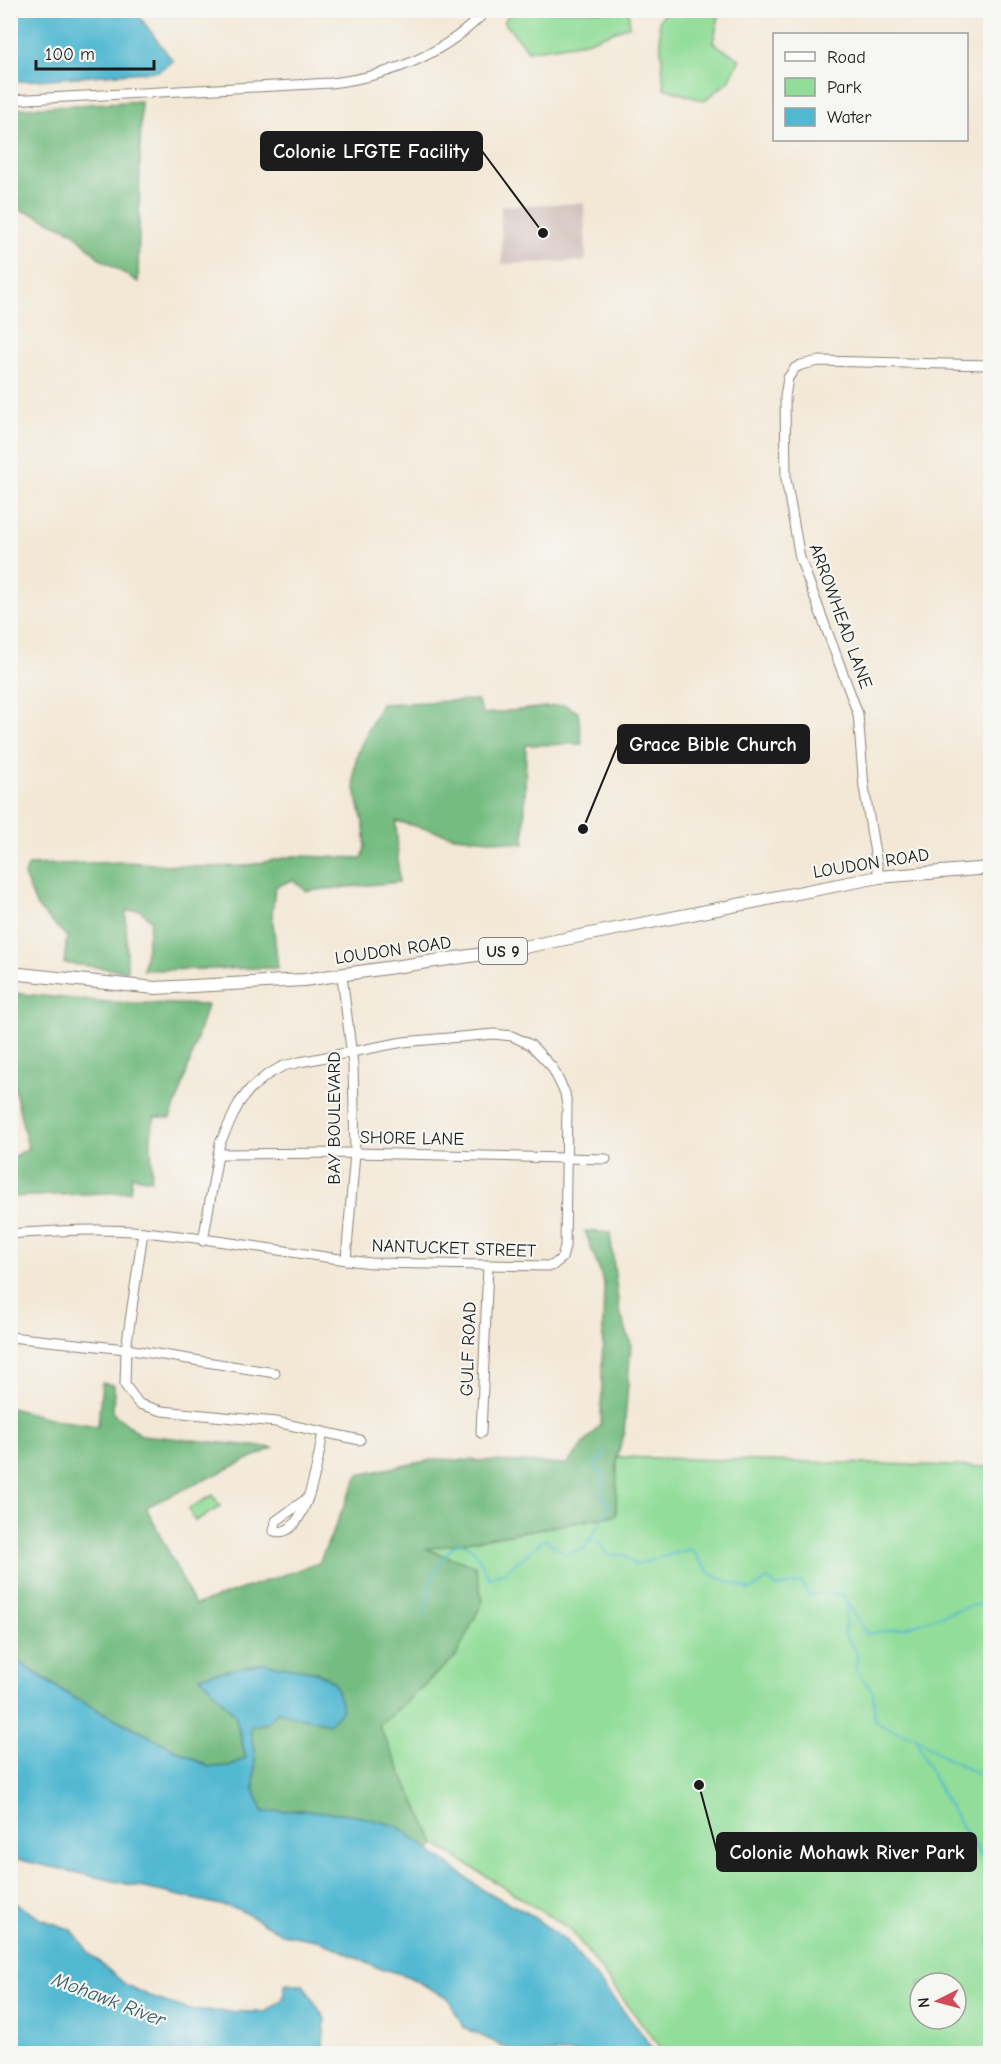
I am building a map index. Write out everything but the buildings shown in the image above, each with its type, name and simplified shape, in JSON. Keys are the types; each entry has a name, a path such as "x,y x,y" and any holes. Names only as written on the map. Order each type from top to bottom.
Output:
{"main road":[{"name":"LOUDON ROAD","path":"10,974 155,988 222,986 342,976 514,949 879,877 990,868"}],"street":[{"path":"10,100 331,83 370,78 416,61 439,48 465,30 487,10"},
{"name":"ARROWHEAD LANE","path":"879,877 864,787 858,714 810,587 792,525 786,479 785,397 788,378 795,368 819,362 990,364"},
{"name":"BAY BOULEVARD","path":"342,976 352,1052 355,1153 346,1260"},
{"name":"NANTUCKET STREET","path":"10,1234 77,1230 143,1232 203,1241 346,1260 541,1268 557,1263 562,1258 567,1105 559,1078 543,1056 521,1040 503,1035 481,1034 403,1042 283,1066 250,1089 239,1103 226,1127 218,1154 203,1241"},
{"name":"SHORE LANE","path":"218,1154 355,1153 606,1159"},
{"path":"143,1232 126,1349 125,1385 130,1395 139,1404 162,1411 276,1422 360,1440"},
{"name":"GULF ROAD","path":"481,1433 488,1266"},
{"path":"10,1337 126,1349 275,1373"},
{"path":"305,1500 316,1467 322,1432"}],"shaded area":[{"path":"584,203 586,261 502,264 501,206"}],"green space":[{"path":"511,11 629,11 629,26 586,42 528,51 504,22"},
{"path":"665,11 720,11 713,43 740,59 729,81 704,101 664,88 659,21"},
{"path":"141,101 138,282 99,258 72,231 33,214 11,208 10,109"},
{"path":"477,700 483,714 565,705 578,712 582,744 526,745 524,844 454,836 396,821 399,882 306,891 293,880 275,887 272,913 278,968 143,970 151,920 140,910 126,911 127,971 64,963 67,937 37,907 24,875 29,865 125,862 201,867 244,866 294,856 362,858 365,840 355,790 354,771 363,741 381,704"},
{"path":"11,993 107,1002 207,1005 181,1091 170,1118 155,1117 151,1133 151,1180 132,1176 130,1192 11,1197 11,1159 28,1148 11,1073"},
{"path":"585,1231 610,1233 619,1309 631,1344 624,1433 617,1457 616,1515 426,1549 475,1566 483,1601 456,1656 379,1726 435,1844 430,1852 397,1826 299,1810 263,1812 254,1789 255,1758 250,1727 267,1723 277,1712 263,1663 200,1676 235,1715 246,1759 229,1766 209,1767 69,1695 11,1657 10,1408 57,1420 98,1426 102,1383 114,1385 113,1413 141,1435 273,1448 146,1507 195,1605 319,1563 358,1475 436,1459 567,1464 601,1424 604,1283"},
{"path":"617,1457 990,1467 990,2053 664,2053 570,1929 435,1844 379,1726 456,1656 425,1549 616,1515"},
{"path":"213,1495 220,1507 195,1521 188,1509"}],"water":[{"path":"11,10 135,11 173,61 158,71 11,82"},
{"path":"11,1657 69,1695 209,1767 229,1766 246,1758 235,1715 200,1676 263,1663 316,1672 334,1682 343,1709 329,1724 277,1712 267,1723 250,1727 255,1758 254,1789 263,1812 299,1810 350,1814 397,1826 483,1890 528,1913 566,1941 643,2035 654,2053 511,2053 509,2049 463,2027 448,1998 407,1976 373,1966 322,1941 282,1934 238,1909 11,1858"},
{"name":"Mohawk River","path":"10,1900 41,1919 72,1930 90,1954 125,1984 156,1999 193,2011 265,2012 283,1999 285,1984 303,1984 325,2019 323,2045 333,2053 11,2053"}],"waterway":[{"path":"589,1541 610,1507 603,1496 602,1475 595,1463 603,1458 604,1451"},
{"path":"424,1618 434,1575 444,1557 460,1541 475,1551 489,1578 506,1571 545,1539 565,1554 584,1549 589,1541 599,1542 608,1555 624,1555 635,1565 690,1549 711,1574 750,1590 768,1579 777,1587 801,1582 809,1596 822,1593 843,1595 866,1634 905,1628 970,1606 990,1603"},
{"path":"847,1604 844,1634 857,1652 856,1670 873,1692 875,1722 916,1737 942,1756 990,1780"},
{"path":"916,1737 939,1788 958,1821 990,1867"}],"place":[{"name":"Colonie LFGTE Facility","path":"543,233"},
{"name":"Grace Bible Church","path":"583,829"},
{"name":"Colonie Mohawk River Park","path":"699,1785"}]}
